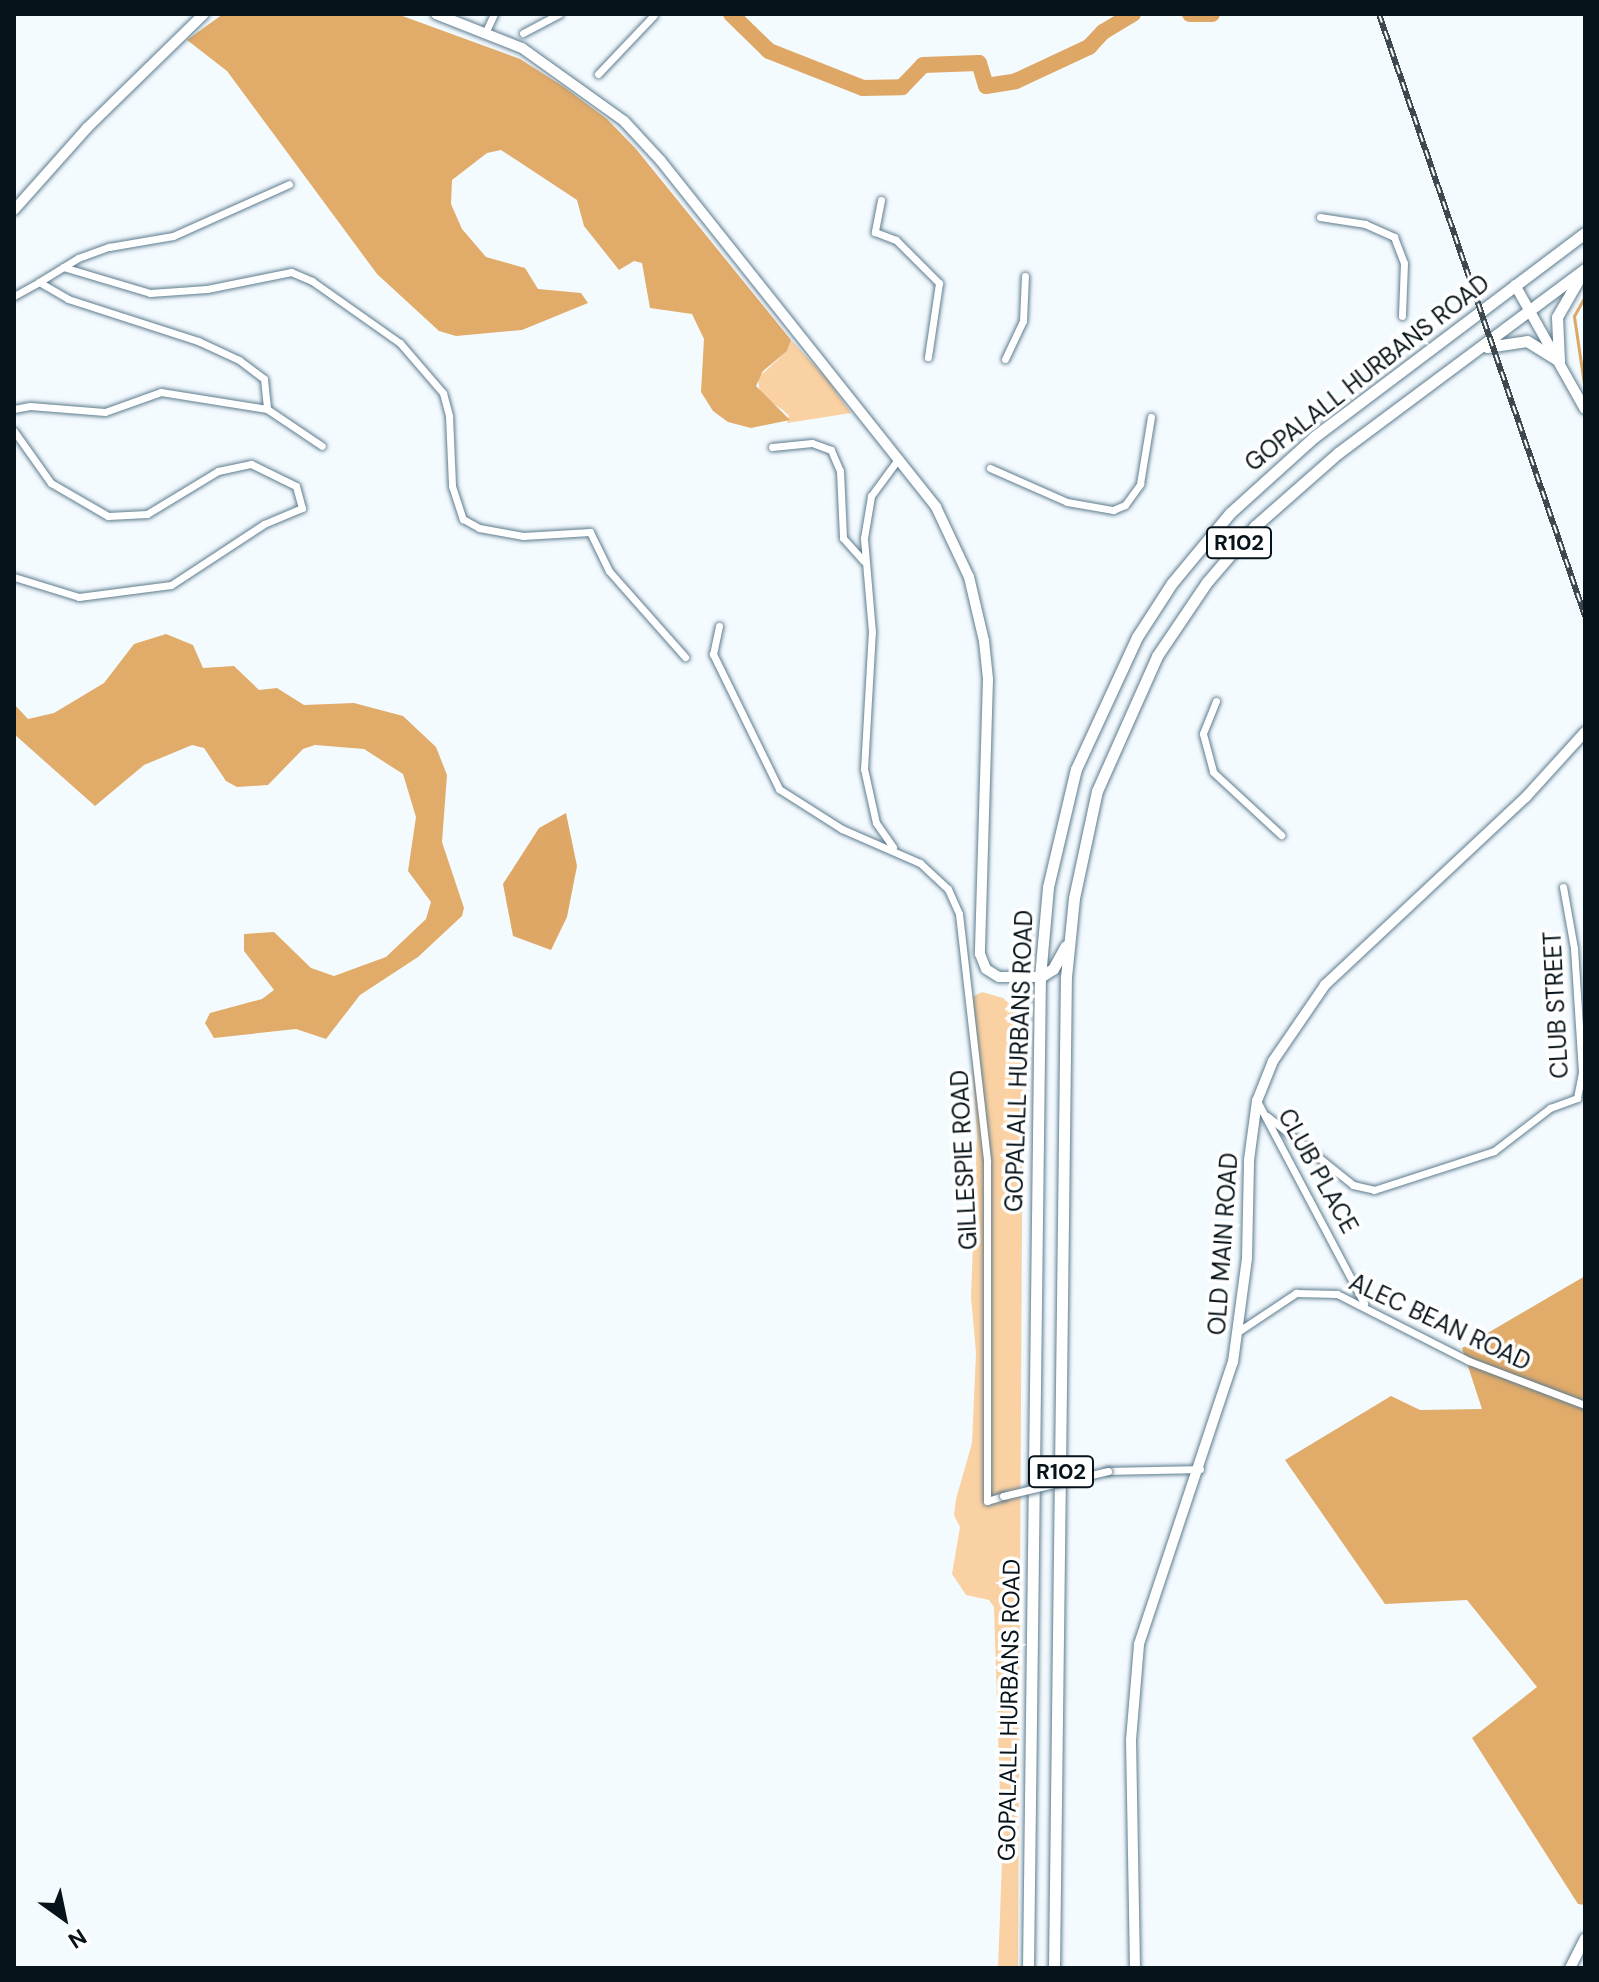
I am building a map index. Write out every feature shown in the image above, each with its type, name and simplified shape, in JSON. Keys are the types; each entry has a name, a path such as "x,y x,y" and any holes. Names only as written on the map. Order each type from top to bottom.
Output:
{"main road":[{"name":"GOPALALL HURBANS ROAD","path":"1028,1968 1040,977 1050,872 1076,769 1118,670 1172,583 1215,529 1276,469 1585,233"},
{"name":"GOPALALL HURBANS ROAD","path":"1054,1968 1067,994 1069,942 1097,791 1130,706 1173,630 1231,552 1283,499 1585,269"},
{"path":"1559,361 1557,317 1585,269"},
{"path":"1479,349 1527,341 1559,361"},
{"path":"1040,977 1053,969 1069,942"},
{"path":"1040,977 1054,980 1067,994"}],"street":[{"path":"14,210 87,128 204,14"},
{"path":"436,14 452,16 522,48 624,121 899,458 949,529 983,629 988,679 980,954 986,969 999,977 1040,977"},
{"path":"487,29 494,14"},
{"path":"523,33 559,14"},
{"path":"598,74 654,15"},
{"path":"14,296 63,267 109,247 173,236 289,184"},
{"path":"881,200 875,232 896,240 939,283 928,357"},
{"path":"1320,217 1377,228 1394,237 1401,250 1402,316"},
{"path":"63,267 150,293 207,289 291,272 312,281 400,343 443,393 449,416 452,486 463,519 479,528 523,536 590,532 609,571 685,657"},
{"path":"1005,359 1023,321 1025,276"},
{"path":"39,282 68,299 198,341 248,364 264,379 267,409"},
{"path":"1515,285 1584,405"},
{"path":"14,409 30,406 105,412 161,392 267,409 322,446"},
{"path":"990,468 1094,509 1125,505 1147,465 1151,417"},
{"path":"14,431 51,483 108,516 147,514 218,471 251,464 296,486 302,508 264,524 171,585 79,597 14,577"},
{"path":"772,447 812,443 831,450 840,471 843,538 864,561"},
{"path":"894,848 878,827 862,743 872,632 864,561 871,496 899,458"},
{"path":"719,626 713,654 775,784 803,806 869,841 894,848"},
{"path":"1216,701 1203,734 1213,772 1281,835"},
{"name":"OLD MAIN ROAD","path":"1135,1968 1131,1740 1136,1662 1150,1604 1200,1469 1239,1331 1257,1101 1273,1061 1325,985 1526,797 1585,732"},
{"path":"869,841 878,827"},
{"name":"GILLESPIE ROAD","path":"894,848 933,872 954,899 972,997 988,1188 987,1501 1108,1471 1200,1469"},
{"name":"CLUB STREET","path":"1267,1116 1353,1185 1374,1190 1494,1151 1550,1108 1577,1098 1582,1072 1573,933 1563,887"},
{"name":"CLUB PLACE","path":"1257,1101 1364,1303"},
{"name":"ALEC BEAN ROAD","path":"1239,1331 1296,1293 1324,1291 1364,1303 1469,1361 1585,1405"},
{"path":"1570,1968 1585,1939"}],"shaded area":[{"path":"223,14 397,14 520,59 564,87 607,119 636,149 791,340 787,351 763,371 756,386 790,420 751,428 728,422 713,411 701,392 704,339 692,314 650,308 642,263 634,261 619,270 584,226 577,200 501,150 487,153 452,180 451,204 462,229 486,257 525,268 538,289 581,293 588,303 522,330 456,336 439,331 377,274 227,71 187,40"},
{"path":"791,340 827,379 851,413 787,423 789,416 760,395 758,378 787,351"},
{"path":"166,634 193,645 203,668 234,666 259,690 277,688 304,705 354,703 403,716 436,747 447,775 442,842 464,908 462,916 418,957 360,995 326,1039 296,1029 214,1038 205,1023 210,1013 262,999 274,990 244,951 244,934 274,932 311,968 334,976 386,957 426,919 431,902 408,871 416,817 403,774 364,749 315,745 303,749 268,785 237,787 226,781 204,748 192,745 144,765 95,806 14,734 14,704 28,719 54,713 104,683 134,644"},
{"path":"566,813 577,866 567,917 551,950 513,936 503,884 539,828"},
{"path":"982,992 1003,998 1019,1013 1023,1031 1018,1968 998,1968 1002,1861 994,1607 989,1600 966,1595 952,1574 960,1527 954,1515 956,1499 972,1443 976,1353 971,1297 977,1136 968,999"},
{"path":"1585,1276 1585,1905 1578,1904 1472,1738 1537,1687 1467,1600 1385,1604 1285,1460 1391,1396 1420,1410 1482,1409 1462,1348"}],"waterway":[{"path":"731,14 769,51 863,88 902,87 923,65 979,63 986,86 1016,81 1089,47 1103,32 1133,14"},
{"path":"1190,14 1212,14"},
{"path":"1584,384 1574,316 1585,296"}],"railway":[{"path":"1379,14 1585,616"}]}
